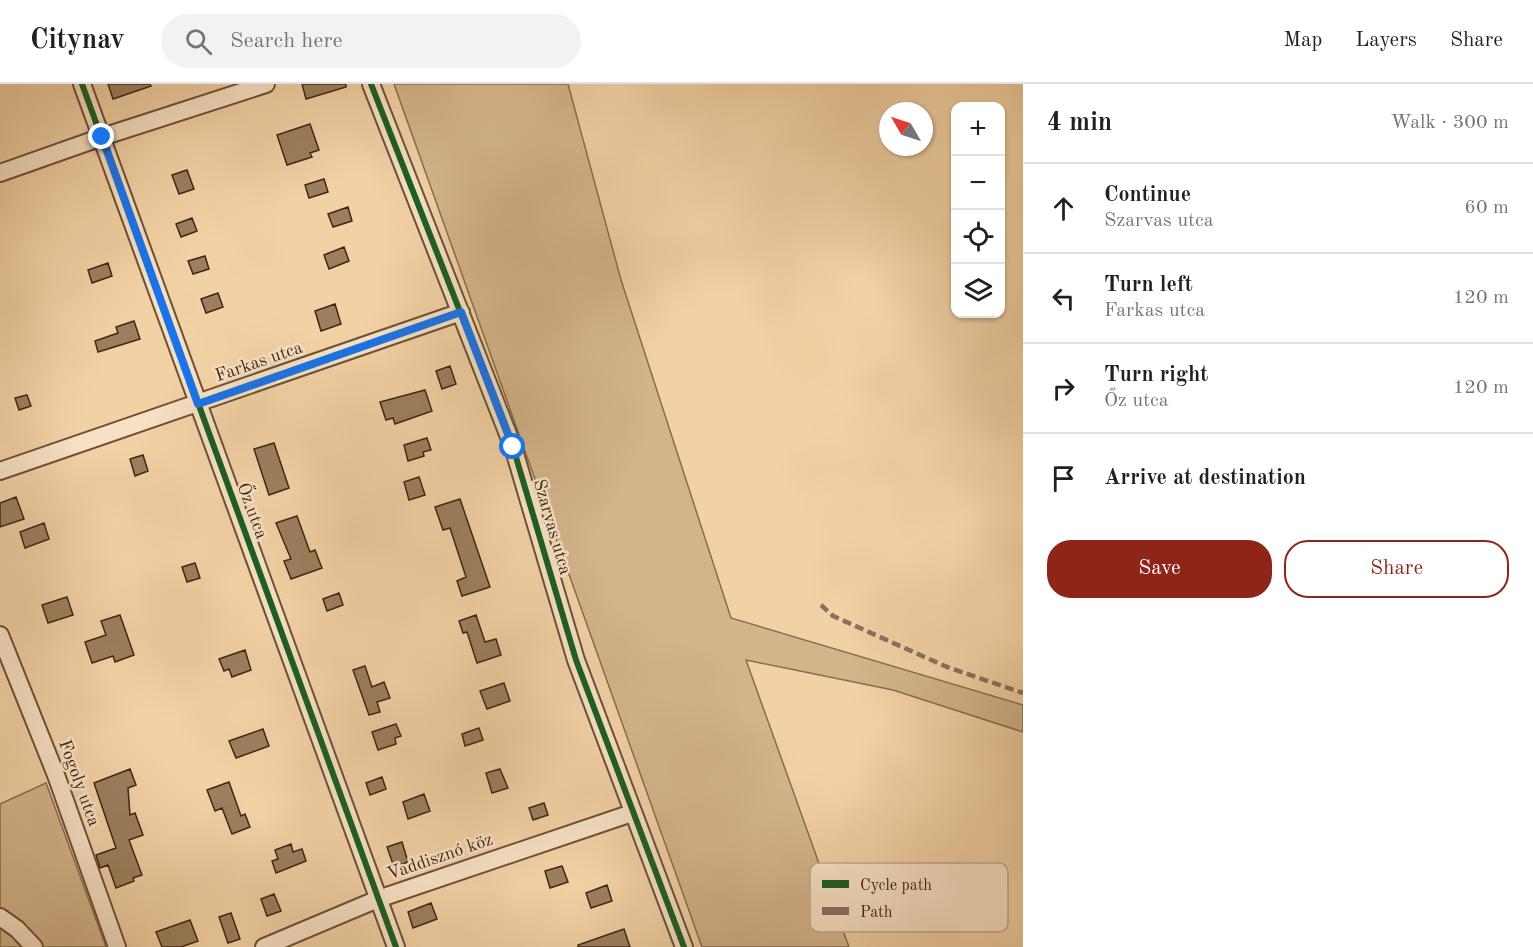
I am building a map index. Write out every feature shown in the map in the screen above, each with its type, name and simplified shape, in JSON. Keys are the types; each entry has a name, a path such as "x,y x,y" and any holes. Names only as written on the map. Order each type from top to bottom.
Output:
{"street":[{"name":"Őz utca","path":"82,84 396,947"},
{"path":"0,173 266,84"},
{"name":"Szarvas utca","path":"371,84 513,447 576,660 684,947"},
{"name":"Farkas utca","path":"0,471 461,312"},
{"name":"Fogoly utca","path":"0,635 56,775 117,947"},
{"name":"Vaddisznó köz","path":"264,947 378,899 632,813"},
{"path":"0,917 17,929 34,947"}],"shaded area":[{"path":"394,84 568,84 621,280 731,618 1023,705 1023,732 893,690 746,660 819,863 810,863 810,932 844,932 849,947 702,947"},
{"path":"46,783 106,947 0,947 0,804"}],"building":[{"path":"108,84 150,84 151,86 113,99"},
{"path":"302,84 346,84 346,87 306,99"},
{"path":"310,124 319,150 310,153 312,157 287,165 277,135"},
{"path":"187,170 194,189 179,194 172,175"},
{"path":"324,179 328,192 309,198 305,185"},
{"path":"348,207 352,221 333,227 328,214"},
{"path":"192,218 197,231 181,237 176,224"},
{"path":"344,247 349,261 329,269 324,255"},
{"path":"205,256 209,269 193,274 188,261"},
{"path":"108,263 112,276 92,283 88,270"},
{"path":"218,293 223,307 206,313 201,299"},
{"path":"335,304 341,324 321,331 315,311"},
{"path":"134,321 140,339 98,352 95,341 118,333 116,327"},
{"path":"450,366 456,384 442,389 436,371"},
{"path":"425,390 432,411 395,424 393,418 386,420 380,402"},
{"path":"27,395 31,406 19,410 15,398"},
{"path":"427,438 431,450 423,452 424,456 408,461 404,445"},
{"path":"274,443 289,488 269,495 254,449"},
{"path":"143,455 148,471 135,476 130,459"},
{"path":"419,477 425,495 409,500 404,482"},
{"path":"16,497 24,519 0,527 0,503"},
{"path":"460,499 490,587 462,596 457,581 466,577 450,528 443,530 435,507"},
{"path":"297,516 310,552 315,550 322,568 291,579 284,561 291,559 276,523"},
{"path":"44,523 49,539 25,548 20,532"},
{"path":"195,563 200,578 187,582 182,567"},
{"path":"339,593 343,605 327,611 323,599"},
{"path":"67,597 73,615 48,623 42,605"},
{"path":"120,615 134,655 115,662 113,656 92,663 85,642 106,635 101,621"},
{"path":"476,615 485,642 496,639 501,655 477,663 467,632 463,633 459,621"},
{"path":"245,650 251,670 232,677 229,669 224,671 219,659"},
{"path":"365,666 372,687 384,682 390,698 377,702 380,712 369,715 353,670"},
{"path":"504,683 510,701 487,709 480,691"},
{"path":"396,724 401,736 395,738 396,744 378,750 372,732"},
{"path":"479,728 483,740 465,746 462,734"},
{"path":"263,729 269,746 236,758 229,741"},
{"path":"130,769 136,785 128,788 130,815 135,813 143,835 129,840 142,875 116,888 108,865 100,868 96,855 116,848 94,783"},
{"path":"500,769 508,788 492,793 486,773"},
{"path":"382,777 386,789 370,795 366,783"},
{"path":"229,782 241,816 245,814 250,827 232,834 222,808 215,811 207,790"},
{"path":"424,794 430,811 408,819 403,802"},
{"path":"544,803 548,815 533,820 529,808"},
{"path":"402,842 408,862 394,867 387,847"},
{"path":"291,844 293,852 302,849 306,861 276,873 272,861 278,859 275,850"},
{"path":"562,866 568,882 550,888 545,871"},
{"path":"607,885 612,901 591,908 586,893"},
{"path":"274,894 281,911 267,916 261,899"},
{"path":"431,903 437,919 413,928 408,912"},
{"path":"231,913 240,939 228,943 219,917"},
{"path":"190,920 198,941 181,947 162,947 156,932"},
{"path":"624,929 630,947 578,947 578,945"}],"marked path":[{"path":"821,605 833,616 947,667 1023,693"}],"cycle path":[{"path":"82,84 396,947"},
{"path":"371,84 513,447 576,660 684,947"}],"route":[{"path":"102,137 198,404 461,312 513,447"}]}
